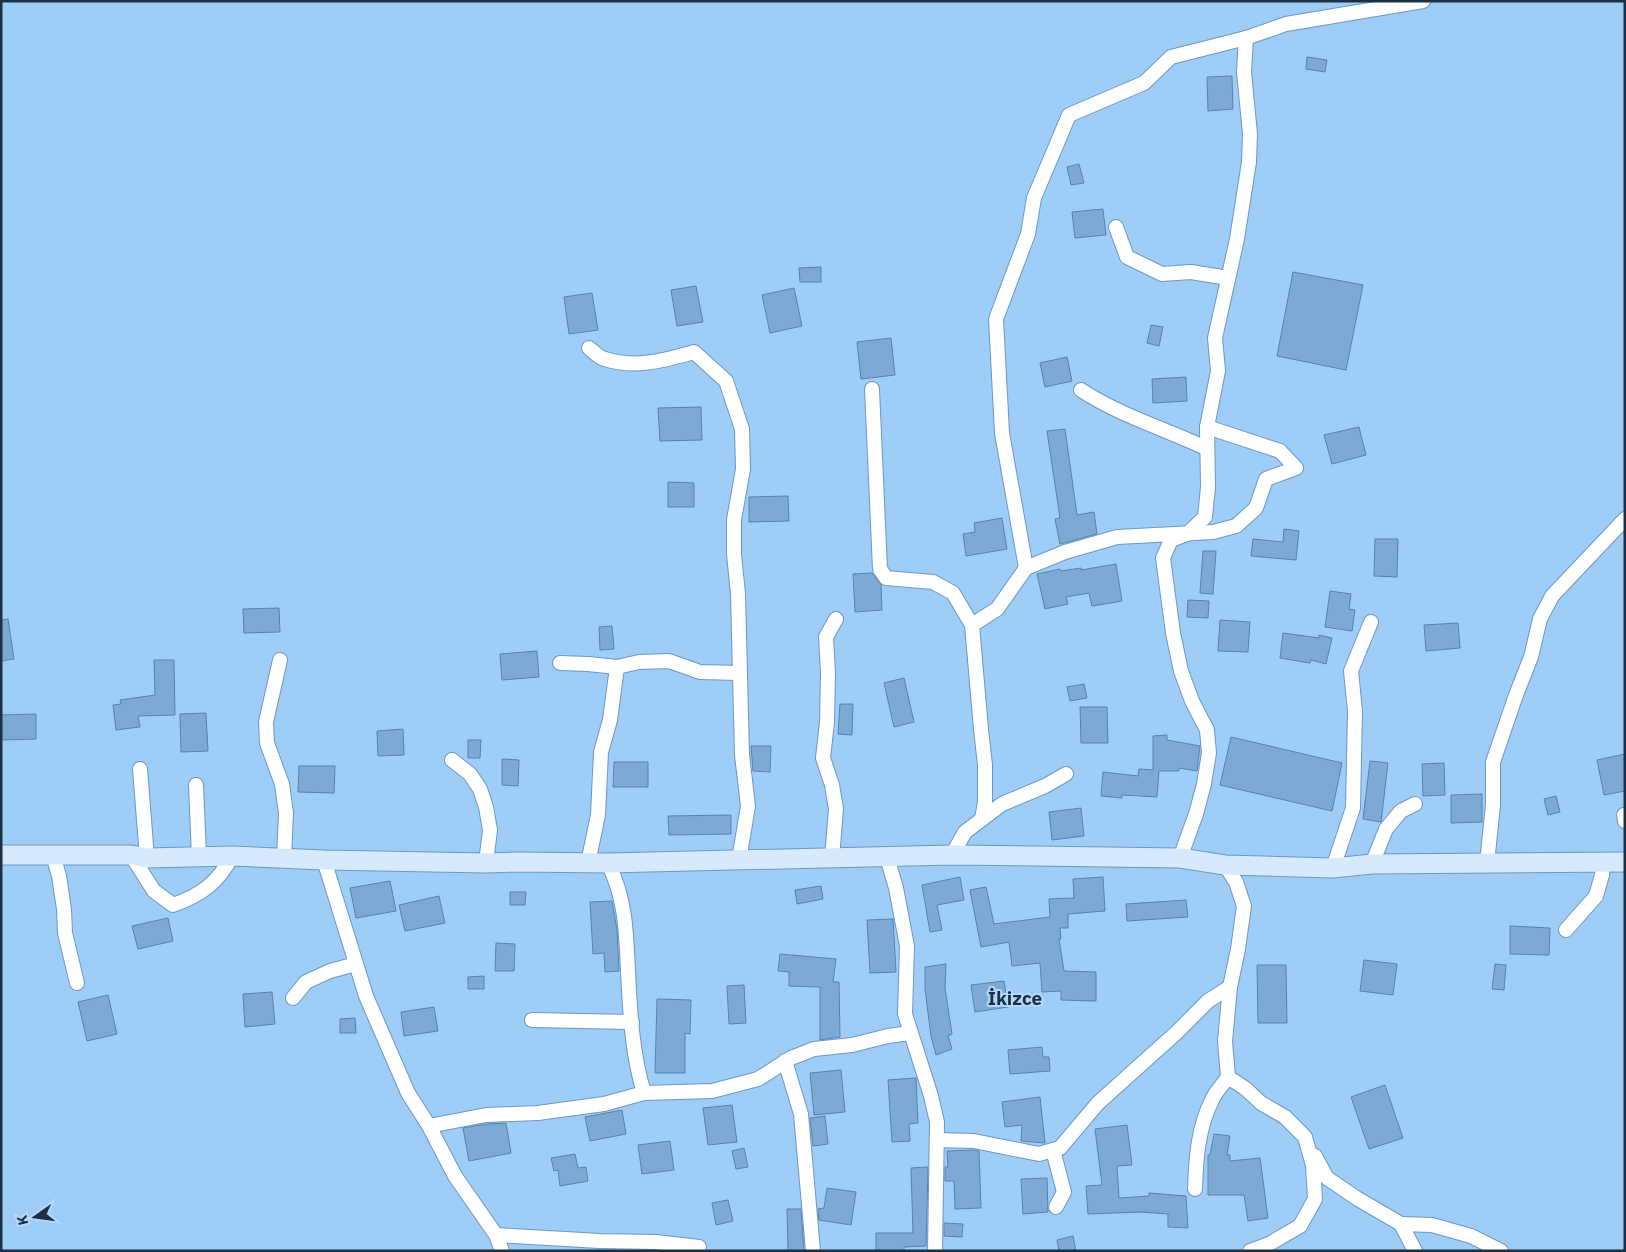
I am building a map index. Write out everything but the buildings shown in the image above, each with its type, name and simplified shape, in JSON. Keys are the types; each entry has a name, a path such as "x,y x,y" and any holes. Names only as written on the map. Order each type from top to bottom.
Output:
{"main road":[{"path":"1,855 232,856 486,863 588,863 952,855 1180,858 1225,865 1333,868 1372,864 1625,862"}],"street":[{"path":"1026,568 1002,433 996,319 1028,234 1034,198 1069,115 1144,83 1171,57 1246,38 1286,24 1423,1"},
{"path":"1180,858 1196,814 1204,784 1209,753 1207,730 1192,701 1181,671 1172,633 1162,558 1171,540 1187,534 1205,517 1208,487 1207,427 1218,371 1215,338 1237,239 1249,162 1250,134 1244,72 1246,38"},
{"path":"1116,227 1127,257 1162,274 1191,272 1228,278"},
{"path":"589,348 604,359 636,364 663,361 694,352 726,381 742,429 743,469 734,520 742,755 748,806 739,860"},
{"path":"872,389 880,568 886,578 933,582 953,593 972,625 985,765 985,802 982,818"},
{"path":"1081,390 1095,399 1206,448"},
{"path":"972,625 997,609 1026,568 1065,552 1117,537 1213,532 1236,526 1256,508 1266,479 1296,468 1280,451 1207,427"},
{"path":"1487,864 1493,805 1493,762 1531,657 1540,619 1552,596 1625,519"},
{"path":"832,858 836,809 832,785 823,758 827,722 828,673 826,637 836,619"},
{"path":"1333,868 1353,808 1355,711 1351,672 1371,622"},
{"path":"280,660 266,722 267,743 282,784 286,813 284,858"},
{"path":"560,663 617,667 639,662 669,661 700,672 739,673"},
{"path":"588,863 598,815 601,752 610,720 617,667"},
{"path":"452,760 470,774 480,789 486,807 490,830 486,863"},
{"path":"140,769 139,857 154,890 173,905 193,898 211,885 232,856"},
{"path":"952,855 965,832 982,818 1002,804 1045,786 1066,774"},
{"path":"196,785 199,856"},
{"path":"1372,864 1386,828 1401,811 1415,804"},
{"path":"1624,815 1625,821"},
{"path":"53,855 59,876 64,909 65,933 76,983"},
{"path":"887,857 896,888 907,946 906,1014 937,1122 935,1251"},
{"path":"324,860 366,996 408,1093 455,1176 496,1235 502,1251"},
{"path":"608,862 618,883 627,930 632,1022 638,1074 644,1093"},
{"path":"1566,930 1596,896 1602,875 1603,862"},
{"path":"1195,1189 1196,1160 1201,1130 1212,1099 1228,1077 1224,1040 1230,987 1244,906 1236,882 1225,865"},
{"path":"293,998 306,982 330,971 356,964"},
{"path":"937,1140 974,1141 1039,1154 1060,1148 1098,1103 1176,1033 1208,1001 1230,987"},
{"path":"532,1020 632,1022"},
{"path":"428,1126 486,1115 538,1113 604,1104 644,1093 712,1091 758,1079 785,1062 814,1049 852,1045 888,1036 910,1033"},
{"path":"785,1062 801,1114 813,1251"},
{"path":"1228,1077 1246,1089 1261,1103 1285,1117 1305,1137 1327,1178 1358,1199 1401,1224 1432,1225 1472,1236 1502,1251"},
{"path":"1250,1251 1269,1244 1300,1226 1314,1198 1314,1165 1305,1137"},
{"path":"1053,1150 1064,1192 1056,1207"},
{"path":"1401,1224 1415,1251"},
{"path":"496,1235 656,1242 699,1247"}],"district":[{"name":"İkizce","path":"1015,998"}]}
